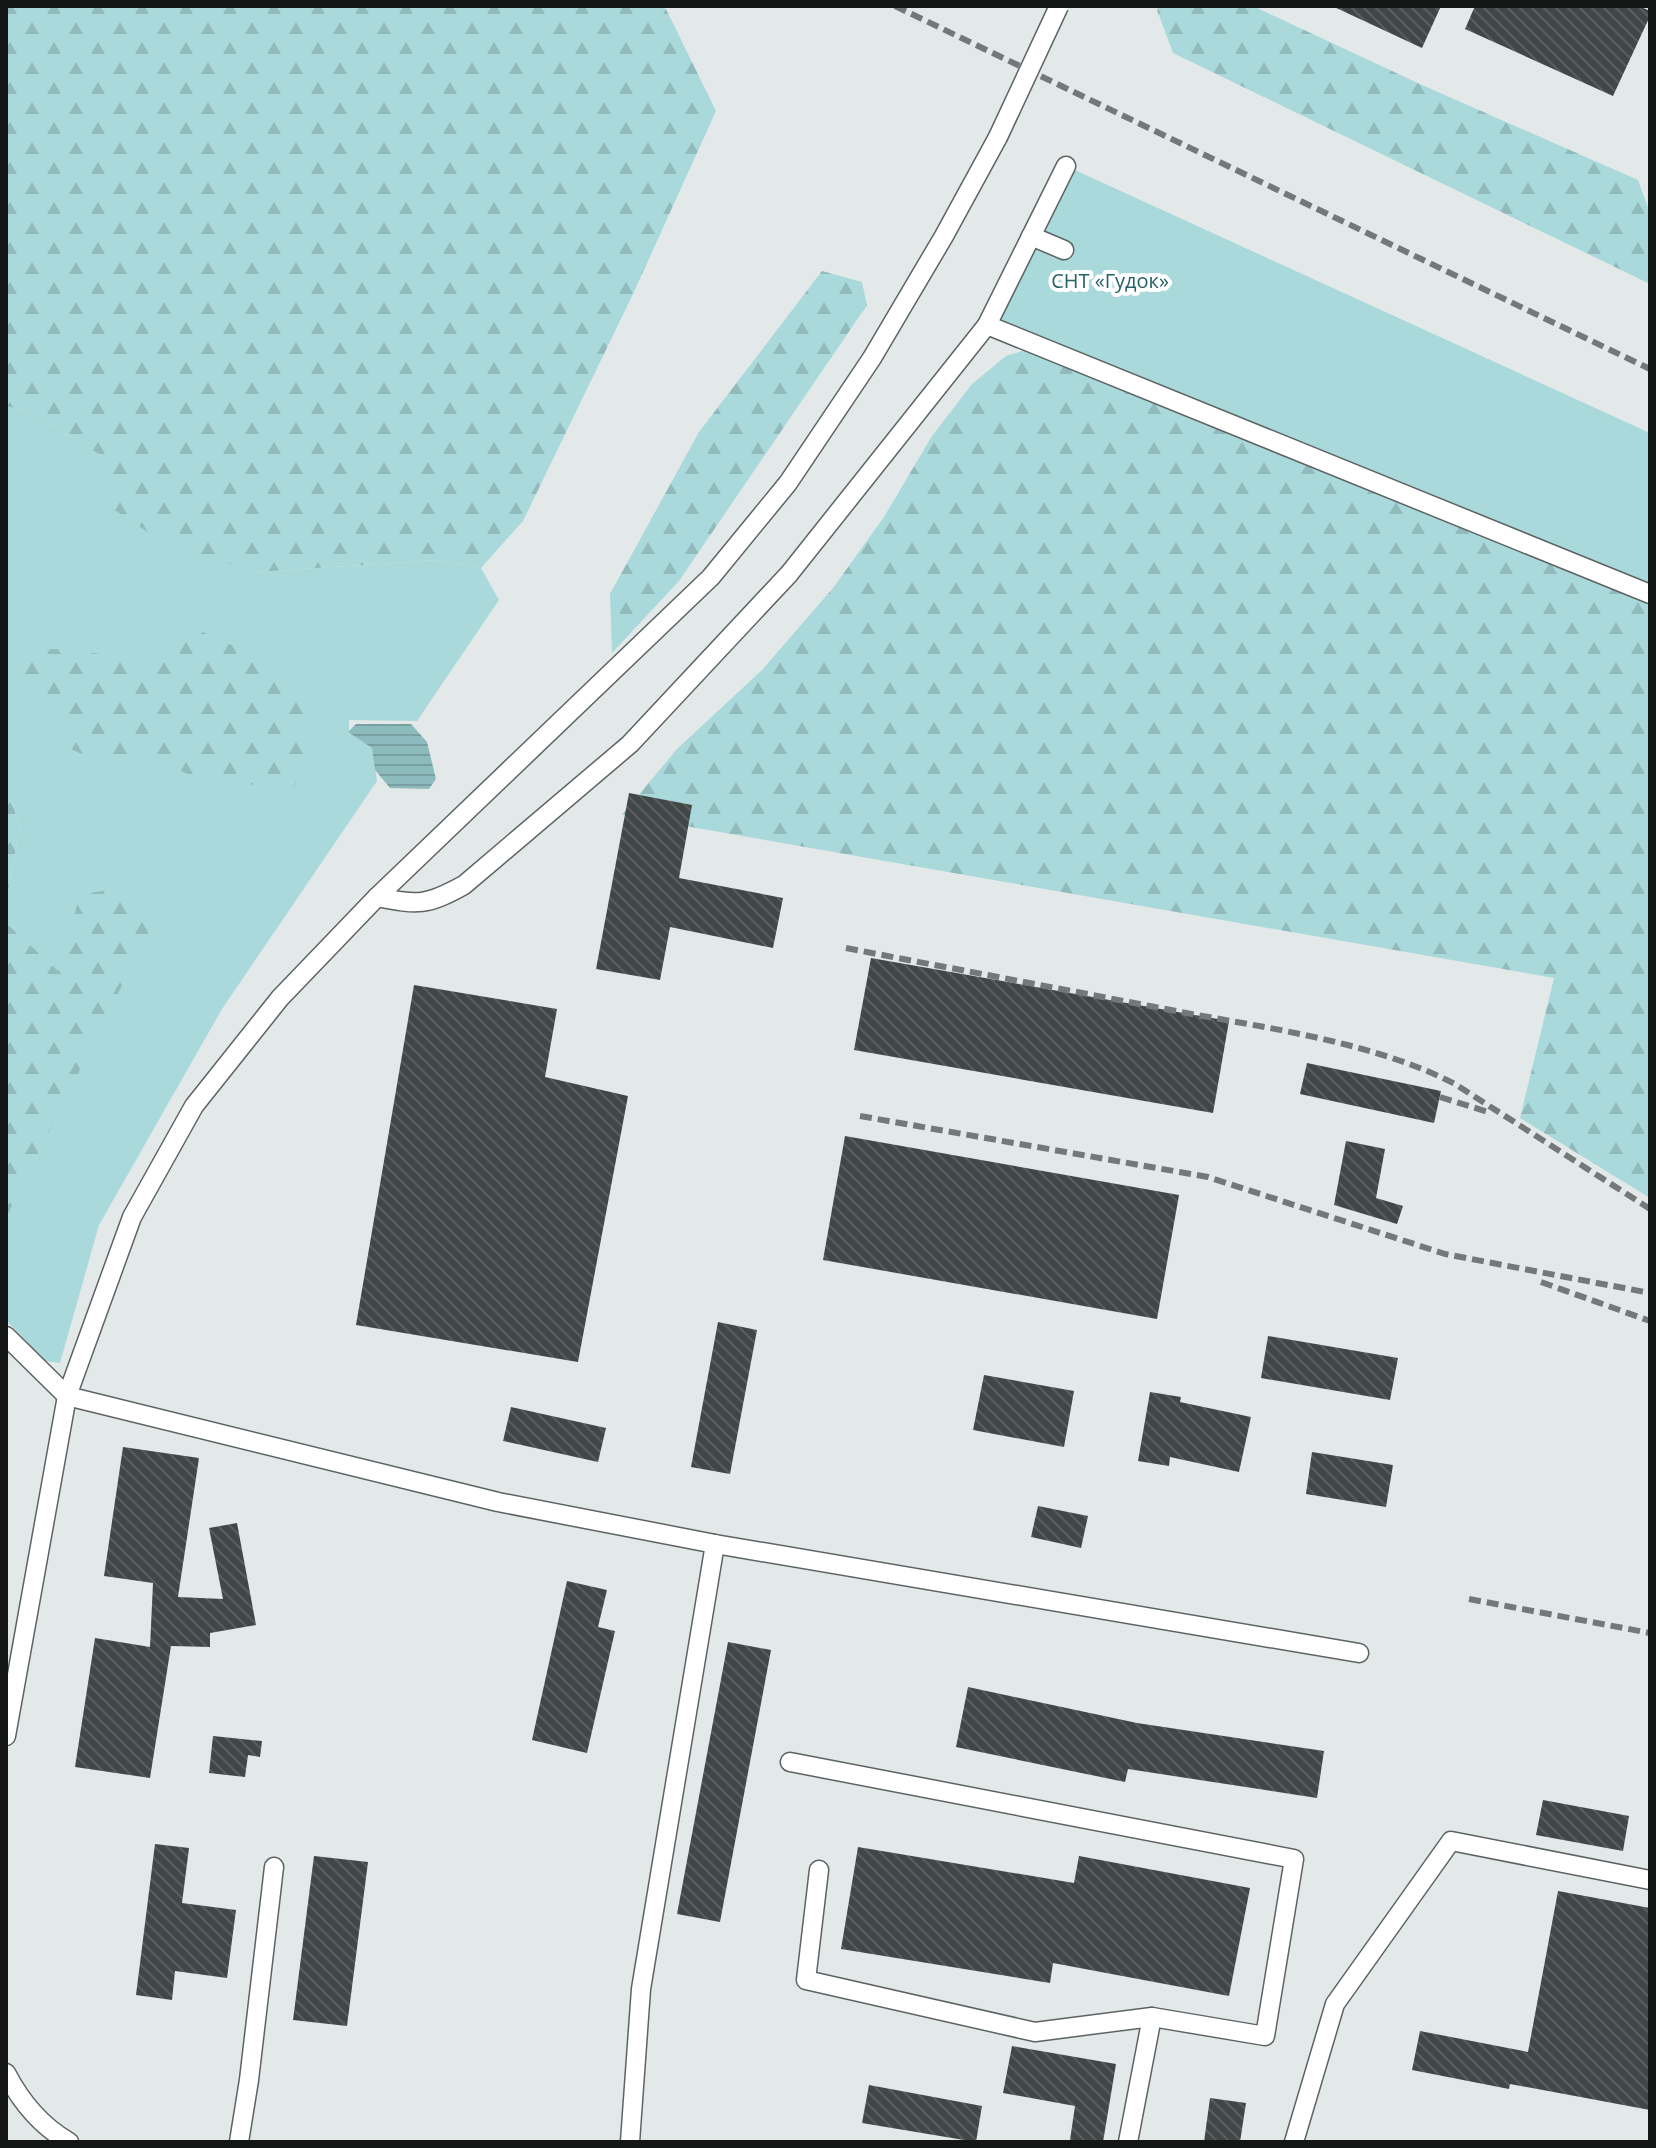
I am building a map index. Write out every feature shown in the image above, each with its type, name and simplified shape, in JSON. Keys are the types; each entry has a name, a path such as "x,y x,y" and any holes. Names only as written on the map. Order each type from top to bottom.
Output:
{"street":[{"path":"6,1736 67,1396 132,1217 194,1106 280,998 377,897 711,577 788,483 872,358 944,236 998,137 1059,6"},
{"path":"377,897 417,904 438,900 464,885 630,744 789,574 987,325 1066,166"},
{"path":"1031,236 1064,250"},
{"path":"987,325 1650,594"},
{"path":"6,1336 67,1396 498,1502 715,1544 1359,1653"},
{"path":"630,2142 641,1989 715,1544"},
{"path":"790,1762 1294,1859 1265,2036 1152,2017 1035,2032 806,1980 819,1870"},
{"path":"1294,2142 1335,2004 1451,1841 1650,1880"},
{"path":"239,2142 274,1867"},
{"path":"1128,2142 1152,2017"},
{"path":"6,2073 37,2118 69,2142"}],"green space":[{"path":"6,6 659,6 666,9 716,111 633,294 523,521 481,568 438,560 257,572 164,543 113,509 109,460 29,412 6,406"},
{"path":"1160,6 1253,6 1638,180 1650,213 1650,284 1173,53 1157,10"},
{"name":"СНТ «Гудок»","path":"1066,166 1650,433 1650,596 987,325"},
{"path":"822,271 862,282 867,305 679,581 612,653 610,594 699,432"},
{"path":"1040,346 1650,594 1650,1198 1520,1118 1554,978 622,815 677,749 762,670 833,588 884,517 932,436 972,384 1006,356"},
{"path":"6,406 29,412 109,460 114,509 257,572 438,560 481,568 499,600 417,721 349,720 349,732 372,748 377,781 222,1009 99,1225 60,1363 45,1361 6,1320 6,1218 155,917 58,972 6,923 6,901 20,829 10,795 6,792"},
{"path":"203,632 253,655 300,701 312,749 294,787 208,782 156,761 108,766 71,749 20,665 21,650 60,649 142,659"},
{"path":"6,792 10,795 20,829 6,901"},
{"path":"123,887 156,917 6,1218 6,923 58,971 80,895"}],"shaded area":[{"path":"356,724 411,724 427,742 436,779 429,789 390,788 375,770 372,748 348,732"}],"building":[{"path":"1332,6 1441,6 1422,48"},
{"path":"1475,6 1639,6 1650,11 1650,16 1613,96 1465,29"},
{"path":"629,793 692,805 679,878 783,898 773,948 670,927 660,980 596,969"},
{"path":"871,958 1229,1021 1213,1113 854,1050"},
{"path":"414,985 557,1009 545,1077 628,1096 578,1362 356,1325"},
{"path":"1307,1063 1441,1091 1434,1123 1300,1094"},
{"path":"845,1136 1179,1195 1157,1319 823,1260"},
{"path":"1346,1141 1385,1149 1376,1198 1403,1206 1397,1224 1334,1205"},
{"path":"718,1322 757,1330 730,1474 691,1467"},
{"path":"1268,1336 1398,1358 1390,1400 1261,1378"},
{"path":"984,1375 1074,1391 1064,1447 973,1430"},
{"path":"1150,1392 1181,1397 1180,1402 1251,1417 1239,1472 1170,1457 1169,1466 1138,1461"},
{"path":"511,1407 606,1428 598,1462 503,1441"},
{"path":"123,1447 199,1458 178,1597 223,1599 209,1528 237,1523 256,1625 210,1633 210,1647 171,1646 150,1778 75,1767 95,1638 150,1647 153,1583 104,1576"},
{"path":"1312,1452 1393,1465 1386,1507 1306,1494"},
{"path":"1038,1506 1088,1516 1081,1548 1031,1537"},
{"path":"567,1581 607,1590 598,1627 615,1631 587,1753 532,1740"},
{"path":"728,1642 771,1650 720,1922 677,1914"},
{"path":"968,1687 1137,1723 1324,1751 1317,1798 1128,1769 1125,1782 956,1747"},
{"path":"213,1736 262,1741 260,1757 248,1755 245,1777 209,1773"},
{"path":"1543,1800 1629,1816 1623,1851 1536,1835"},
{"path":"155,1844 189,1848 182,1903 236,1910 227,1978 175,1971 172,2000 136,1995"},
{"path":"858,1847 1074,1883 1079,1856 1250,1888 1229,1996 1053,1963 1050,1983 841,1949"},
{"path":"314,1856 368,1862 347,2026 293,2020"},
{"path":"1558,1891 1650,1908 1650,2110 1510,2084 1509,2089 1412,2070 1420,2031 1528,2052"},
{"path":"1012,2046 1116,2064 1103,2142 1070,2140 1075,2106 1003,2093"},
{"path":"869,2085 982,2106 976,2142 862,2123"},
{"path":"1210,2098 1246,2103 1240,2142 1204,2142"}],"railway":[{"path":"895,6 1650,369"},
{"path":"846,948 1324,1039 1392,1058 1455,1084 1650,1209"},
{"path":"1440,1097 1488,1112"},
{"path":"860,1116 1208,1177 1445,1254 1650,1293"},
{"path":"1541,1282 1650,1321"},
{"path":"1469,1599 1650,1633"}]}
